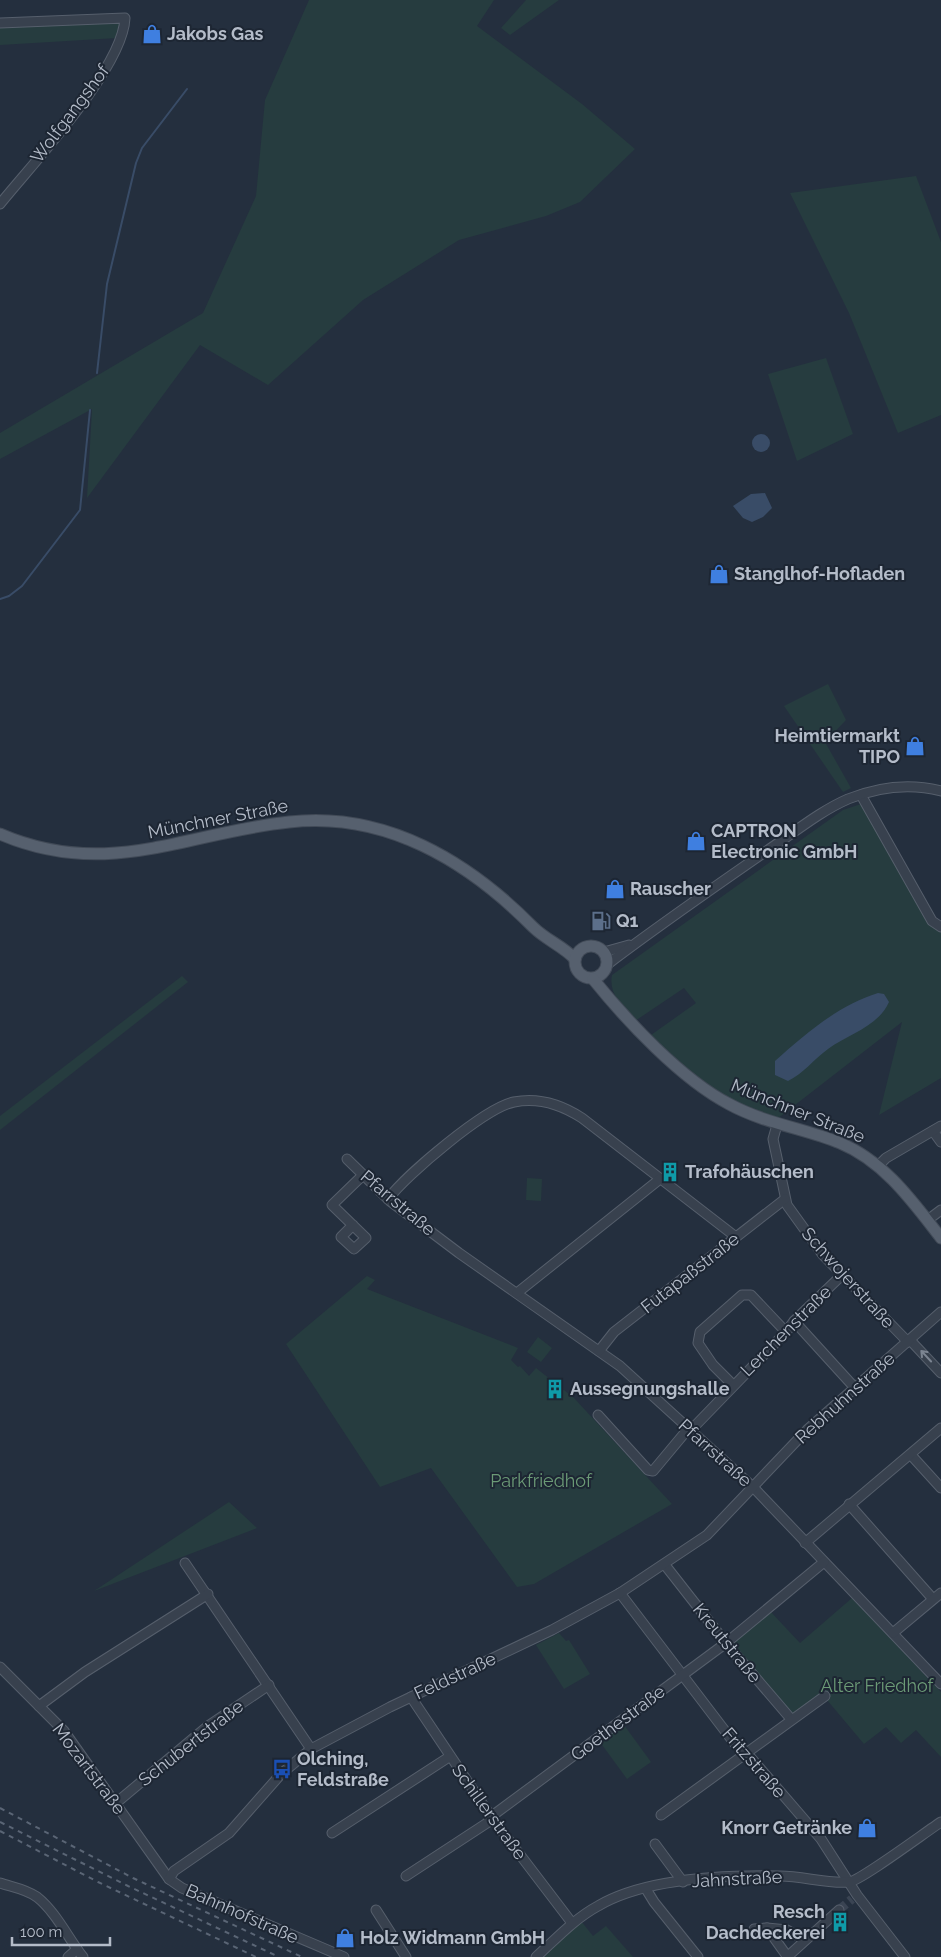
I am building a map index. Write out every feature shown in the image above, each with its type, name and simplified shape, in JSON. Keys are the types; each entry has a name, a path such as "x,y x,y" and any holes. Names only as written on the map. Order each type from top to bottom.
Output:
{"main road":[{"name":"Münchner Straße","path":"0,834 19,841 64,852 112,854 171,846 283,822 348,823 398,835 445,856 472,874 527,921 578,954"},
{"path":"605,963 593,979 587,978 578,972 578,954 592,946 605,963 612,1002"},
{"name":"Münchner Straße","path":"593,979 612,1002 695,1082 728,1104 777,1125 840,1143 878,1166 904,1192 941,1238"}],"street":[{"name":"Wolfgangshof","path":"0,24 125,18 125,29 103,75 65,126 0,204"},
{"path":"605,963 826,812 861,795 896,787 913,786 941,791"},
{"path":"861,795 932,921 941,927"},
{"path":"388,1199 406,1178 492,1111 512,1102 524,1101 554,1104 573,1112 736,1237"},
{"name":"Schwojerstraße","path":"777,1125 773,1139 785,1199 806,1234 842,1275 941,1373"},
{"path":"878,1166 886,1158 937,1128 941,1142"},
{"name":"Pfarrstraße","path":"347,1159 388,1199 459,1253 620,1366 754,1488 941,1684"},
{"path":"353,1225 332,1205 363,1175"},
{"path":"517,1293 660,1179"},
{"name":"Futapaßstraße","path":"599,1351 614,1332 785,1199"},
{"name":"Lerchenstraße","path":"598,1415 648,1470 653,1471 689,1430 786,1332 794,1321 842,1275"},
{"path":"733,1385 713,1365 698,1343 700,1332 742,1295 751,1295 786,1332"},
{"name":"Rebhuhnstraße","path":"754,1488 807,1430 941,1312"},
{"path":"794,1321 855,1388"},
{"path":"805,1543 941,1428"},
{"path":"911,1455 941,1488"},
{"name":"Feldstraße","path":"169,1879 174,1872 229,1833 281,1774 312,1749 411,1697 552,1630 620,1593 665,1565 707,1535 754,1488"},
{"path":"849,1504 937,1596 892,1633"},
{"name":"Goethestraße","path":"406,1876 492,1818 726,1643 824,1562"},
{"path":"185,1563 208,1594 312,1749"},
{"name":"Kreutstraße","path":"665,1565 726,1643 791,1719"},
{"name":"Fritzstraße","path":"620,1593 735,1744 746,1752 821,1839 850,1882 855,1897 905,1957"},
{"path":"39,1706 85,1672 208,1594"},
{"name":"Mozartstraße","path":"0,1668 64,1731 169,1879"},
{"name":"Schubertstraße","path":"116,1804 208,1726 269,1685"},
{"path":"661,1815 825,1696"},
{"name":"Schillerstraße","path":"411,1697 492,1818 572,1924"},
{"path":"332,1833 450,1757"},
{"path":"850,1882 941,1822"},
{"path":"655,1844 683,1882"},
{"name":"Jahnstraße","path":"536,1957 572,1924 606,1901 646,1889 683,1882 782,1876 850,1882"},
{"name":"Bahnhofstraße","path":"169,1879 182,1888 344,1957"},
{"path":"0,1883 24,1890 38,1898 52,1913 83,1957"},
{"path":"646,1889 654,1902 698,1957"},
{"path":"376,1910 380,1920 406,1957"},
{"path":"767,1928 787,1956 838,1910"},
{"path":"754,1929 787,1930 805,1940"},
{"path":"68,1957 77,1949"}],"green space":[{"path":"309,0 494,0 477,26 582,104 635,149 580,202 546,216 459,240 363,300 268,385 200,345 87,498 92,409 0,459 0,433 203,313 256,196 265,100"},
{"path":"526,0 559,0 510,35 501,28"},
{"path":"123,14 117,38 0,45 0,19"},
{"path":"916,176 941,242 941,415 898,433 849,313 790,193"},
{"path":"826,358 853,434 797,461 768,374"},
{"path":"828,684 846,720 825,742 851,788 843,792 784,706"},
{"path":"861,804 927,921 941,929 941,1078 879,1115 902,1022 777,1119 724,1095 709,1085 680,1062 651,1035 696,1003 684,988 635,1021 622,1006 612,988 612,975 843,810"},
{"path":"182,976 188,982 0,1130 0,1116"},
{"path":"527,1178 542,1179 541,1201 526,1200"},
{"name":"Parkfriedhof","path":"367,1276 375,1280 367,1289 518,1348 511,1360 529,1376 536,1368 574,1398 672,1504 534,1584 517,1587 431,1468 380,1487 286,1344"},
{"path":"538,1337 552,1348 541,1362 527,1352"},
{"path":"229,1502 257,1528 94,1591"},
{"name":"Alter Friedhof","path":"852,1598 941,1692 941,1757 916,1730 901,1743 886,1727 864,1744 822,1694 792,1715 730,1642 769,1610 800,1643"},
{"path":"559,1633 566,1641 569,1640 590,1674 564,1689 536,1645"},
{"path":"624,1725 651,1762 627,1779 600,1742"},
{"path":"581,1921 593,1936 606,1926 633,1957 544,1957"}],"water":[{"path":"761,434 767,437 770,443 767,449 761,452 755,449 752,443 755,437"},
{"path":"765,493 772,508 763,517 752,522 743,518 733,506 751,494"},
{"path":"878,993 884,994 889,1002 878,1018 828,1049 788,1081 775,1075 775,1061 810,1031 850,1005"}],"waterway":[{"path":"97,373 107,284 136,163 142,148 187,89"},
{"path":"0,599 9,596 22,586 80,510 90,410"}],"tunnel":[{"path":"839,1910 852,1899"}],"railway":[{"path":"0,1808 133,1878 302,1957"},
{"path":"0,1822 128,1886 279,1957"},
{"path":"0,1831 98,1882 256,1957"}],"place":[{"name":"Jakobs Gas","path":"152,34"},
{"name":"Stanglhof-Hofladen","path":"719,574"},
{"name":"Heimtiermarkt TIPO","path":"915,746"},
{"name":"CAPTRON Electronic GmbH","path":"696,841"},
{"name":"Rauscher","path":"615,889"},
{"name":"Q1","path":"601,921"},
{"name":"Trafohäuschen","path":"670,1172"},
{"name":"Aussegnungshalle","path":"555,1389"},
{"name":"Olching, Feldstraße","path":"282,1769"},
{"name":"Knorr Getränke","path":"867,1828"},
{"name":"Resch Dachdeckerei","path":"840,1922"},
{"name":"Holz Widmann GmbH","path":"345,1938"}]}
